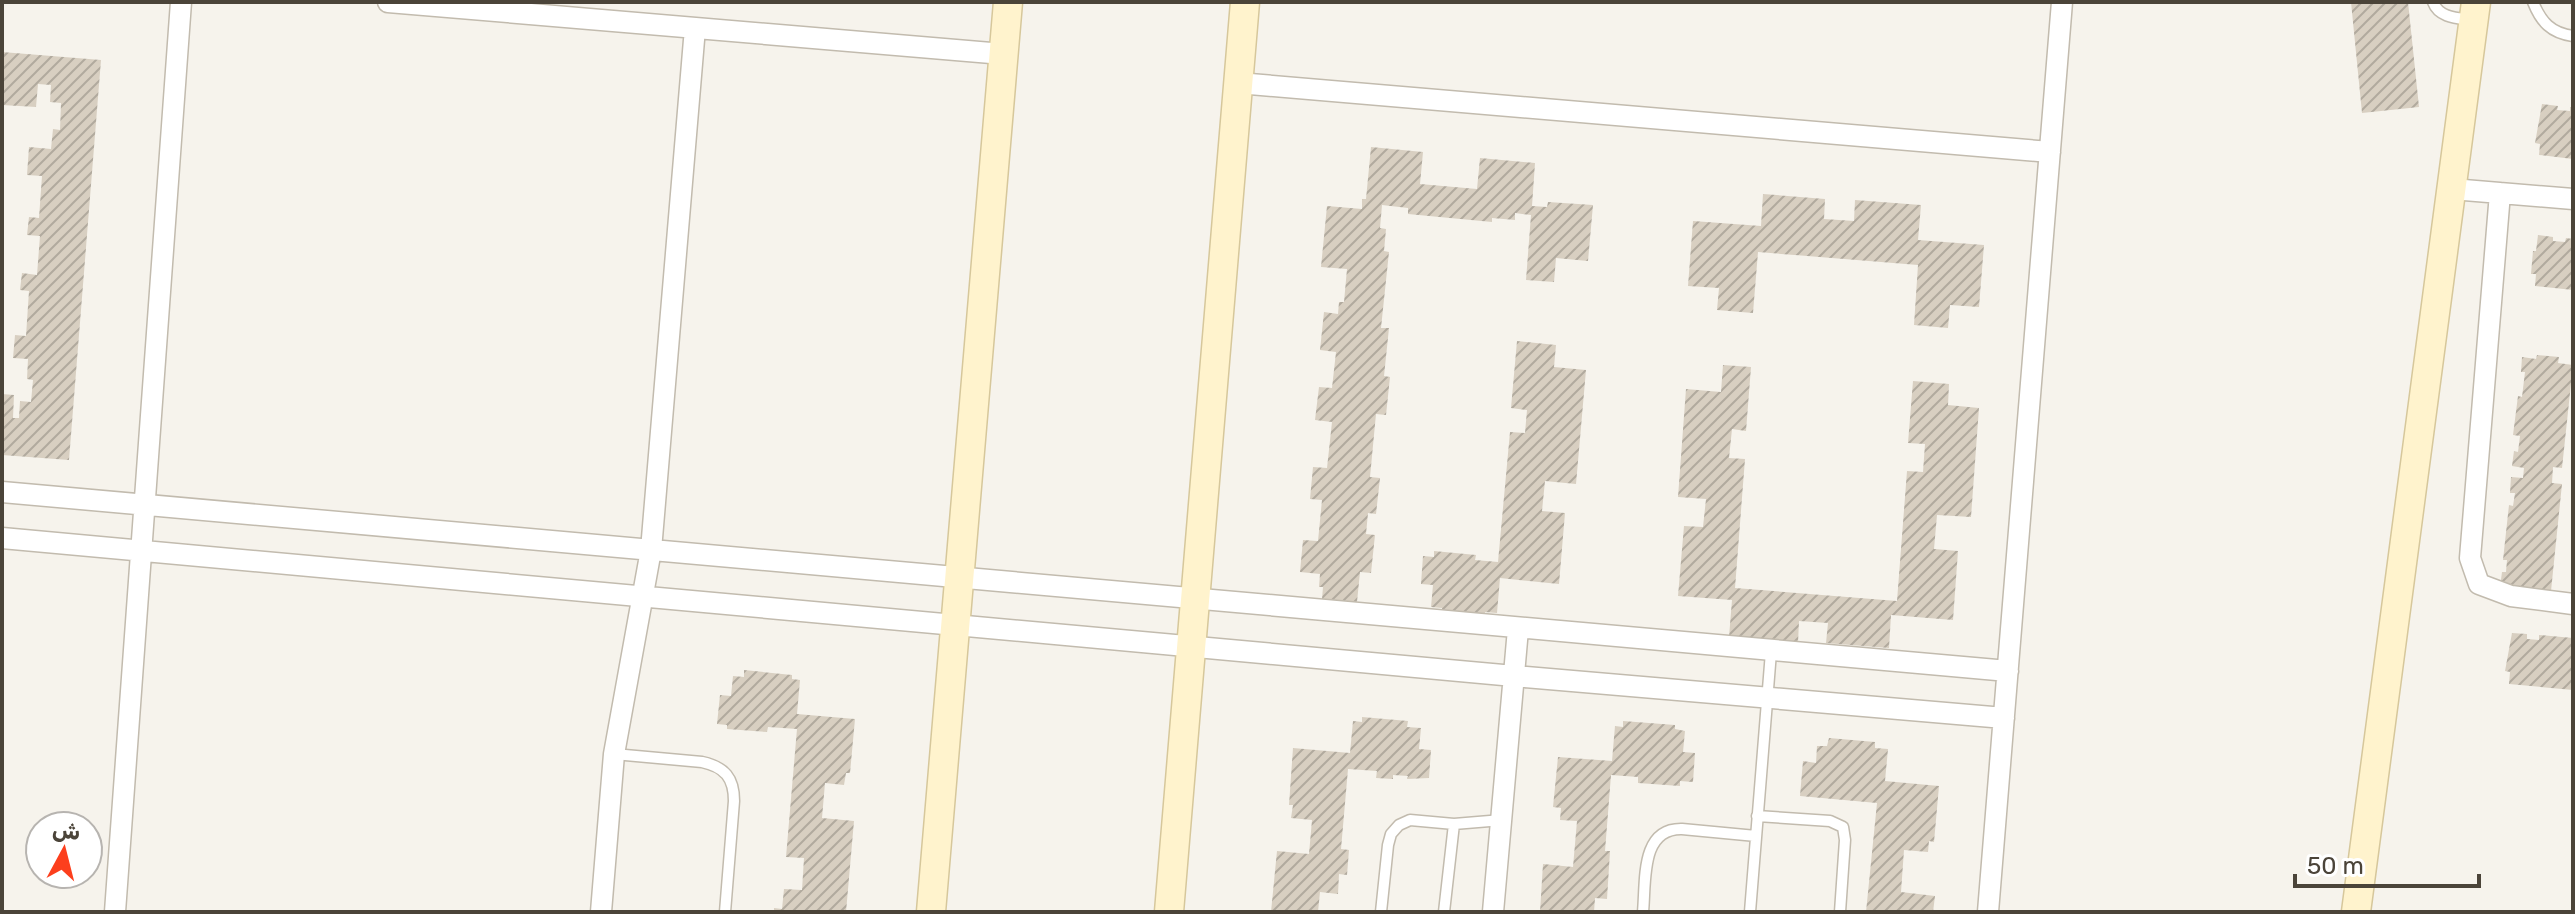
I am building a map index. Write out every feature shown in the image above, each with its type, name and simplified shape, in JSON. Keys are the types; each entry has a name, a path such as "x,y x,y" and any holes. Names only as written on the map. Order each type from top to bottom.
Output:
{"main road":[{"path":"931,912 1008,2"},
{"path":"1169,912 1245,2"},
{"path":"2356,912 2475,11"}],"street":[{"path":"115,912 181,2"},
{"path":"388,2 1003,54"},
{"path":"1988,912 2062,2"},
{"path":"601,912 614,754 651,550 695,28"},
{"path":"1238,83 2050,152"},
{"path":"2452,189 2573,199"},
{"path":"2500,193 2470,558 2479,584 2511,596 2573,604"},
{"path":"2,492 2008,671"},
{"path":"2,538 1765,699 2004,718"},
{"path":"1493,912 1518,629"}],"lane":[{"path":"2433,2 2436,10 2447,17 2475,11"},
{"path":"2533,2 2538,17 2556,34 2573,36"},
{"path":"1750,912 1771,652"},
{"path":"614,754 702,762 716,765 728,774 734,787 734,801 725,912"},
{"path":"1757,816 1830,821 1843,827 1845,840 1840,912"},
{"path":"1381,912 1391,834 1399,825 1410,820 1454,824 1502,820"},
{"path":"1444,912 1454,824"},
{"path":"1643,912 1649,854 1659,834 1670,829 1682,829 1756,836"}],"building":[{"path":"2351,2 2408,2 2419,107 2362,113"},
{"path":"2,52 101,60 69,460 2,455 2,394 14,395 13,418 19,418 20,401 31,402 33,380 27,379 28,359 13,358 15,335 26,336 29,291 20,290 22,273 37,275 40,236 27,235 29,217 39,218 42,176 27,175 29,147 51,149 53,129 60,130 61,103 50,102 51,85 38,84 36,107 2,105"},
{"path":"2542,104 2558,106 2557,110 2570,111 2573,107 2573,159 2539,155 2540,144 2535,143"},
{"path":"1371,147 1423,152 1420,184 1477,189 1480,158 1535,163 1532,206 1547,207 1548,202 1593,205 1588,261 1556,258 1554,282 1526,280 1531,215 1515,213 1515,220 1492,218 1492,222 1408,214 1408,208 1382,205 1380,228 1386,229 1384,251 1389,252 1381,328 1389,328 1384,376 1390,377 1386,415 1376,414 1370,477 1380,478 1376,514 1368,513 1366,534 1375,535 1371,573 1360,572 1357,602 1322,599 1320,574 1300,572 1303,540 1318,541 1322,500 1310,499 1313,467 1327,468 1332,422 1315,420 1319,387 1332,388 1336,352 1320,350 1324,312 1338,314 1339,302 1344,302 1347,269 1321,267 1327,206 1362,209 1362,199 1366,199"},
{"path":"1763,194 1825,199 1824,219 1854,221 1855,200 1921,205 1918,240 1984,245 1979,307 1950,305 1948,328 1914,325 1918,265 1758,252 1753,313 1717,310 1719,288 1688,286 1693,221 1761,226"},
{"path":"2538,235 2553,237 2553,241 2573,239 2573,290 2535,286 2536,274 2531,274"},
{"path":"1517,341 1556,345 1554,367 1586,370 1576,484 1545,481 1542,511 1565,513 1559,584 1500,578 1497,613 1485,612 1485,615 1442,611 1442,608 1431,607 1433,585 1421,584 1423,556 1434,557 1434,551 1476,555 1475,560 1498,562 1510,432 1525,433 1527,410 1511,408"},
{"path":"2537,355 2559,357 2558,363 2573,365 2562,468 2553,467 2552,483 2562,484 2551,591 2540,589 2539,594 2500,587 2502,572 2506,572 2507,560 2503,560 2509,505 2513,506 2515,493 2510,493 2511,477 2523,478 2524,468 2512,466 2520,436 2513,435 2525,372 2521,372 2522,357 2536,359"},
{"path":"1723,365 1751,367 1746,431 1732,429 1729,458 1745,459 1735,588 1897,601 1907,471 1923,472 1925,444 1908,443 1913,381 1949,384 1948,405 1979,408 1971,517 1937,515 1934,549 1958,551 1953,620 1891,615 1889,648 1826,643 1828,623 1799,621 1798,643 1729,637 1732,600 1678,596 1684,526 1703,527 1706,499 1678,497 1686,389 1721,392"},
{"path":"2512,633 2527,634 2527,639 2539,640 2539,635 2573,638 2573,690 2509,684 2510,672 2505,671"},
{"path":"744,670 792,675 792,679 800,680 797,714 855,719 850,773 846,773 844,785 825,783 822,818 854,821 846,912 774,912 774,908 782,909 784,889 802,890 804,858 786,857 797,729 768,727 767,732 727,729 727,725 717,724 720,695 731,696 733,676 744,677"},
{"path":"1362,717 1408,721 1407,727 1421,728 1419,749 1431,750 1429,778 1407,779 1408,776 1393,775 1393,779 1376,778 1377,771 1348,769 1341,849 1349,850 1347,875 1339,874 1338,894 1320,892 1318,912 1271,912 1277,851 1309,854 1312,820 1291,818 1293,805 1289,805 1293,748 1350,753 1353,721 1362,722"},
{"path":"1623,721 1675,725 1675,729 1685,731 1683,752 1695,753 1693,782 1680,781 1680,786 1638,783 1638,777 1611,775 1605,851 1610,851 1607,899 1595,898 1594,912 1540,912 1543,864 1573,867 1577,821 1560,820 1561,808 1553,807 1558,757 1612,761 1615,726 1623,727"},
{"path":"1829,738 1875,742 1875,748 1888,749 1885,781 1939,786 1934,842 1929,841 1928,852 1904,850 1901,892 1935,896 1933,912 1866,912 1877,803 1800,796 1803,761 1816,763 1817,746 1827,746"}]}
